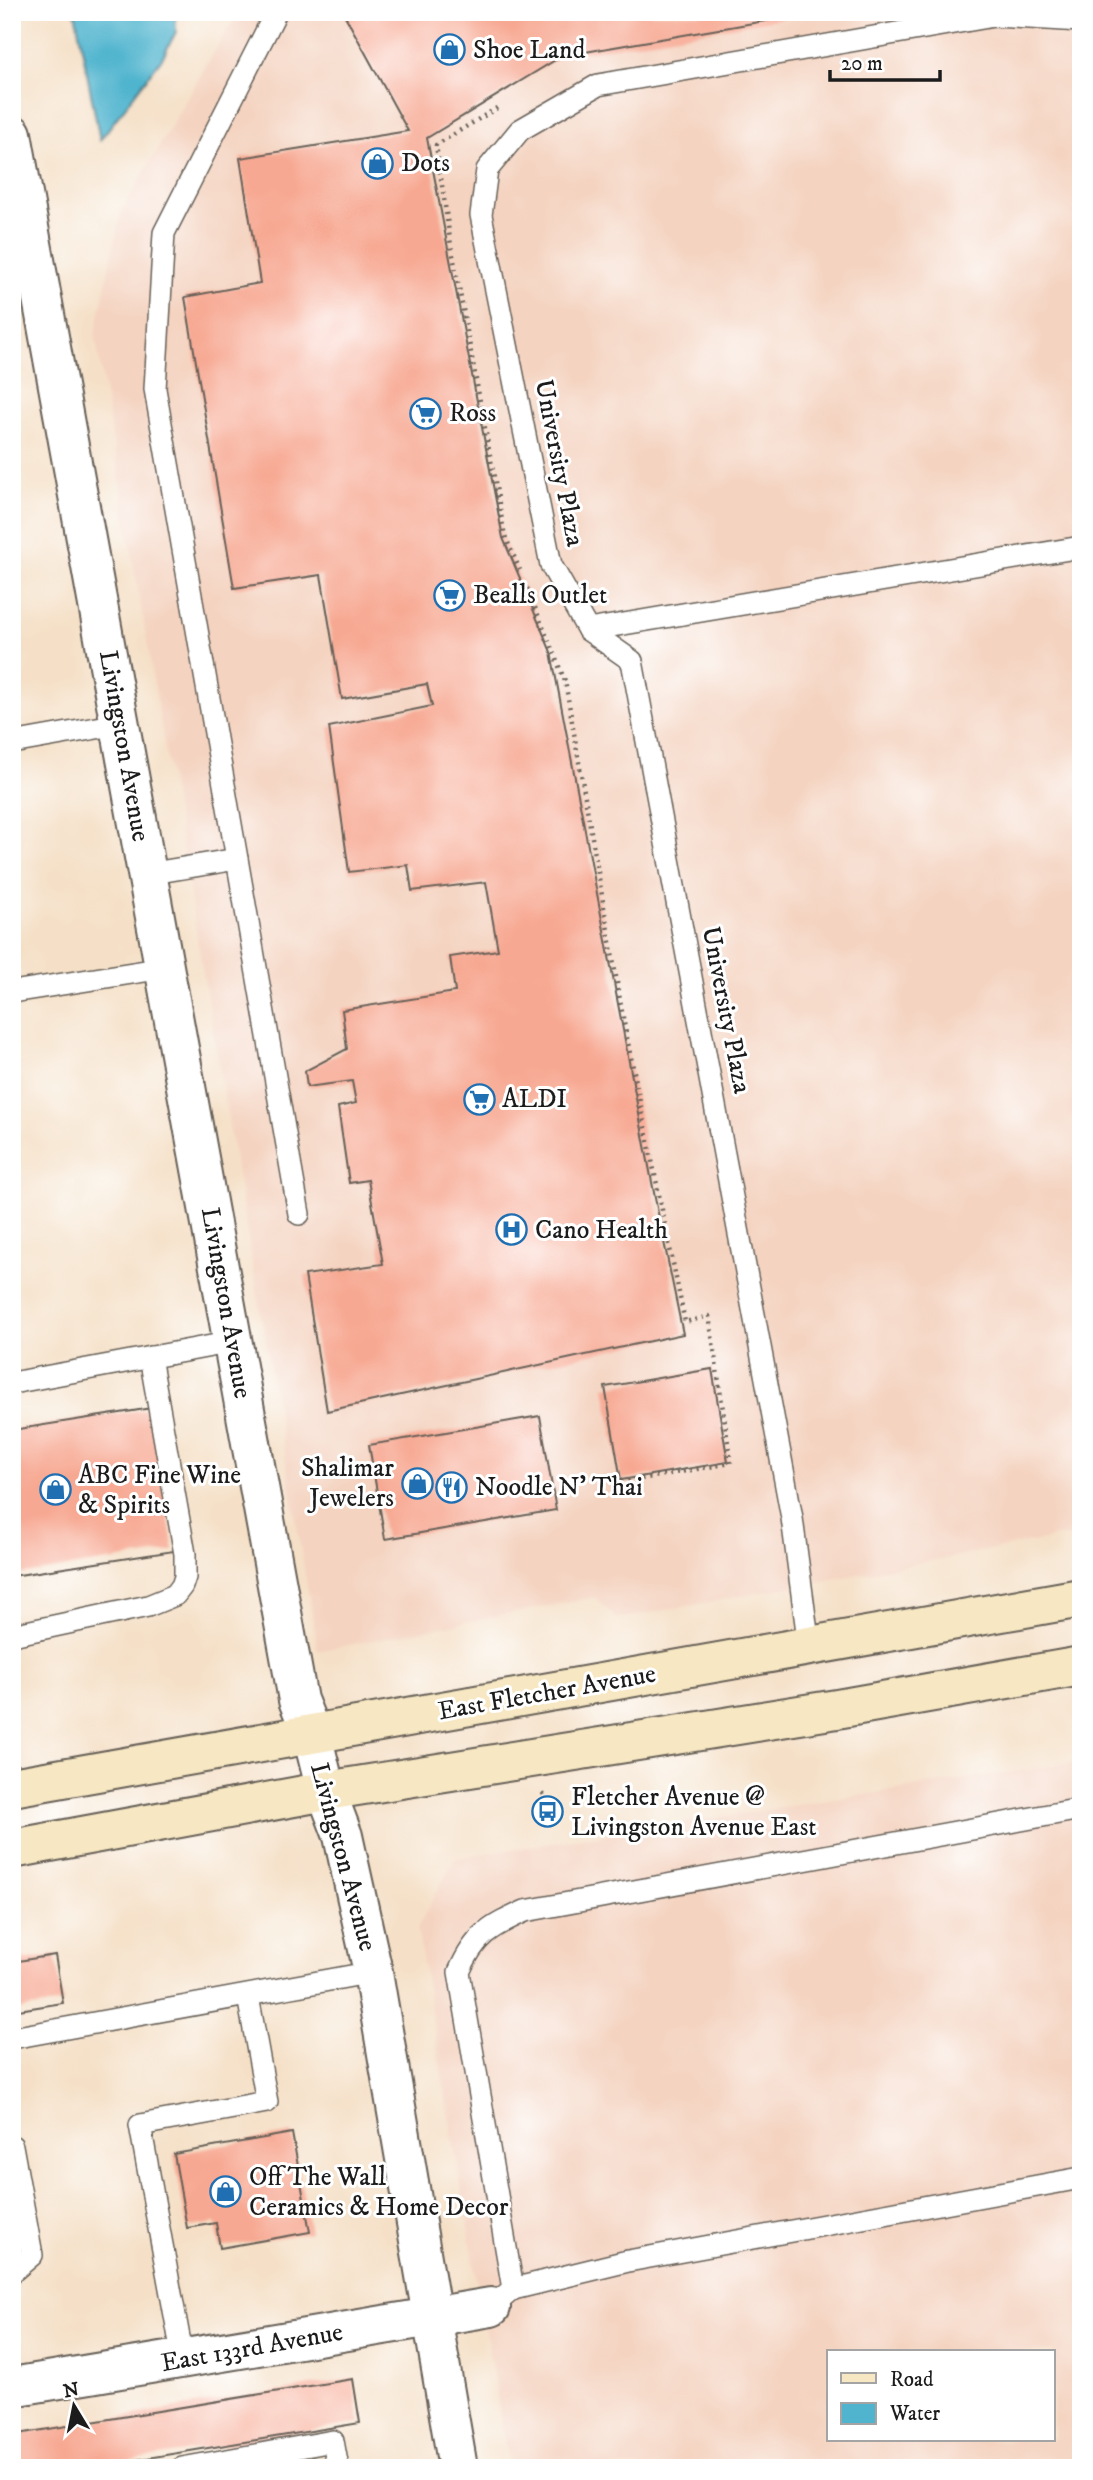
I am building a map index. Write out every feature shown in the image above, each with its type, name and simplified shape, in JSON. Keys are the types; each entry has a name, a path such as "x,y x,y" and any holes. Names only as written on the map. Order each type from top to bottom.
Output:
{"main road":[{"name":"East Fletcher Avenue","path":"12,1787 1081,1598"},
{"path":"12,1849 326,1791 1081,1666"}],"street":[{"name":"Livingston Avenue","path":"12,134 25,276 119,724 298,1700 312,1735 326,1791 343,1836 373,1972 458,2468"},
{"name":"East 133rd Avenue","path":"12,2387 433,2317 502,2298"}],"lane":[{"path":"276,12 164,233 155,389 299,1214"},
{"name":"University Plaza","path":"809,1647 794,1530 632,661 588,630 551,565 481,215 487,170 520,130 598,85 995,16 1081,21"},
{"path":"588,630 1081,547"},
{"path":"12,743 119,724"},
{"path":"147,874 237,859"},
{"path":"12,992 164,968"},
{"path":"12,1383 233,1342"},
{"path":"12,1635 148,1606 175,1595 182,1586 185,1577 185,1554 150,1357"},
{"path":"999,1680 1081,1684"},
{"path":"1081,1808 525,1911 497,1924 469,1947 459,1972 502,2298 654,2256 1081,2178"},
{"path":"12,2038 373,1972"},
{"path":"183,2359 140,2125 267,2102 248,1996"},
{"path":"12,2146 32,2255 12,2272"},
{"path":"182,2468 228,2464 333,2441 338,2468"}],"path":[{"path":"504,104 436,145 450,239 505,536 565,681 624,1023 685,1322 709,1316 731,1463 619,1483"},
{"path":"542,1792 548,1812"}],"shaded area":[{"path":"240,12 1081,12 1081,1533 617,1619 595,1597 318,1651 95,335 121,212 228,28"},
{"path":"1081,1761 1081,2468 509,2468 417,1928 455,1858"}],"water":[{"path":"75,12 175,12 176,32 162,58 100,140"}],"building":[{"path":"343,12 806,14 562,56 427,138 503,538 551,652 683,1334 327,1411 305,1275 383,1264 368,1180 349,1183 338,1107 356,1103 352,1081 307,1087 305,1071 347,1049 342,1010 455,992 450,957 498,950 486,882 412,891 408,865 349,872 329,727 432,706 427,684 342,699 321,575 234,588 185,297 260,283 240,158 408,131"},
{"path":"712,1369 728,1462 621,1480 605,1387"},
{"path":"152,1408 174,1551 12,1576 12,1430"},
{"path":"540,1416 556,1510 385,1539 369,1445"},
{"path":"55,1955 63,2003 12,2011 12,1962"},
{"path":"292,2133 310,2232 220,2248 216,2223 187,2228 174,2154"},
{"path":"353,2379 360,2423 87,2468 12,2468 12,2435"}],"place":[{"name":"Shoe Land","path":"450,50"},
{"name":"Dots","path":"378,163"},
{"name":"Ross","path":"426,413"},
{"name":"Bealls Outlet","path":"450,595"},
{"name":"ALDI","path":"479,1099"},
{"name":"Cano Health","path":"512,1230"},
{"name":"Shalimar Jewelers","path":"417,1483"},
{"name":"Noodle N' Thai","path":"452,1487"},
{"name":"ABC Fine Wine & Spirits","path":"55,1490"},
{"name":"Fletcher Avenue @ Livingston Avenue East","path":"548,1812"},
{"name":"Off The Wall Ceramics & Home Decor","path":"226,2192"}]}
